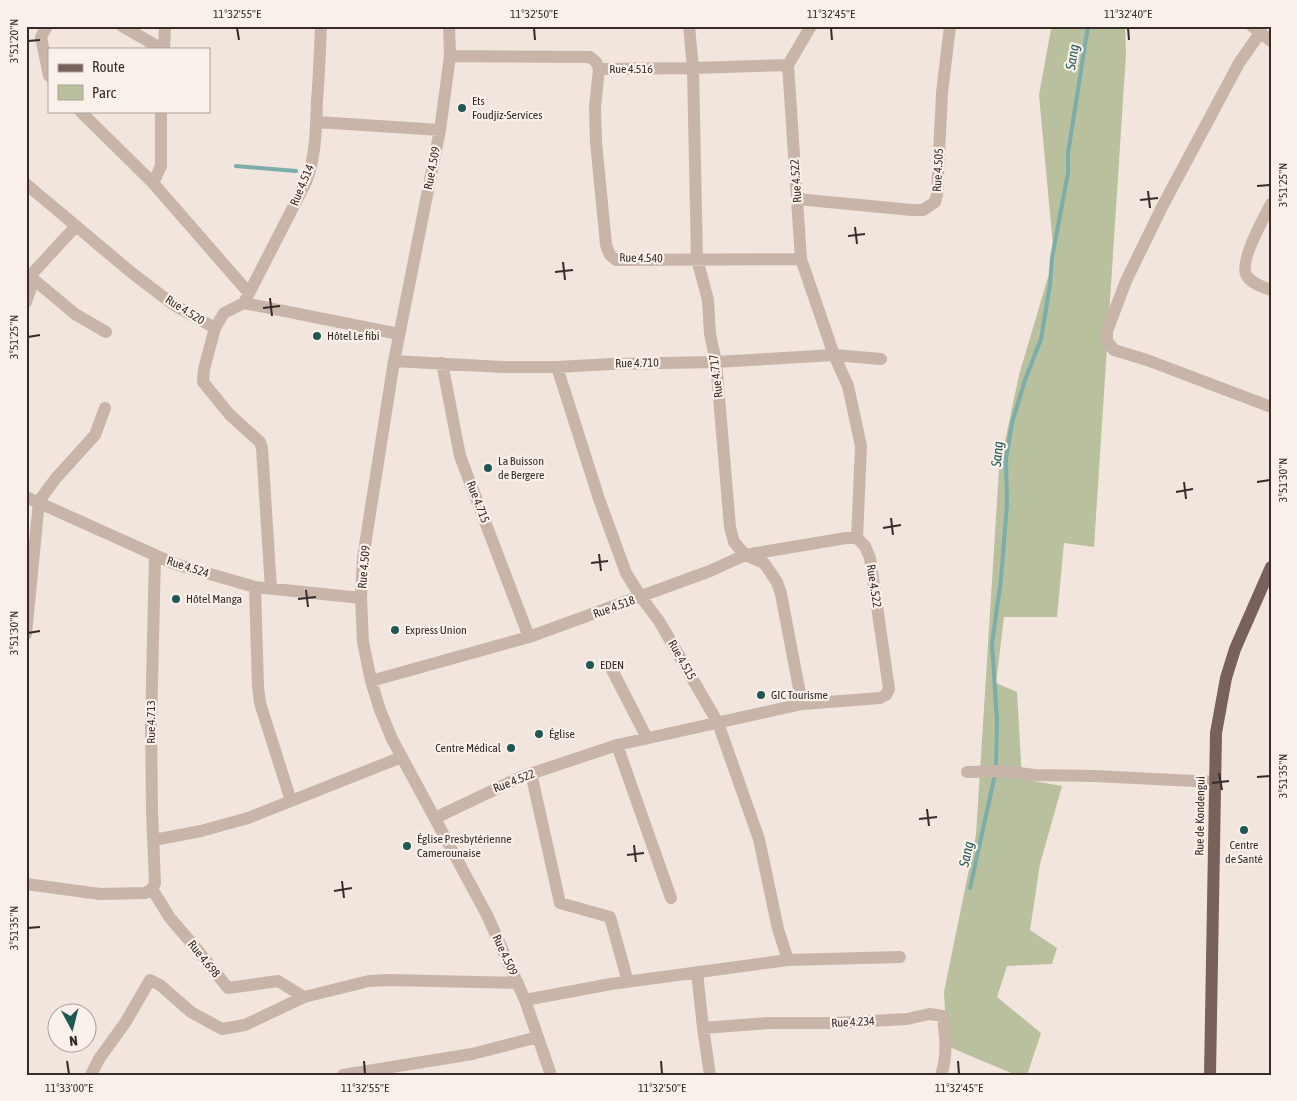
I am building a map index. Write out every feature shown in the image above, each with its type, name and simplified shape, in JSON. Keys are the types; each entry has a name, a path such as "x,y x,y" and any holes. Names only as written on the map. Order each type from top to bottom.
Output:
{"main road":[{"name":"Rue de Kondengui","path":"1210,1075 1216,733 1226,678 1235,649 1271,567"}],"street":[{"path":"47,26 41,37 48,71"},
{"path":"122,26 161,48"},
{"path":"163,48 165,26"},
{"name":"Rue 4.514","path":"246,298 306,182 311,168 317,122 321,26"},
{"name":"Rue 4.509","path":"449,26 450,56 440,130 394,361 363,558 361,598 363,642 371,681 392,739 487,915 525,1000 551,1075"},
{"name":"Rue 4.717","path":"689,26 693,68 697,259 708,300 710,334 716,362 730,527 734,542 745,555 764,563 777,582 781,594 802,704"},
{"path":"788,65 811,26"},
{"name":"Rue 4.505","path":"797,199 912,210 923,210 935,202 942,93 950,26"},
{"path":"1271,41 1256,30 1162,206 1117,302 1108,331 1108,341 1114,350 1271,406"},
{"name":"Rue 4.516","path":"450,56 590,57 596,62 599,69 788,65"},
{"name":"Rue 4.522","path":"435,818 491,790 531,773 617,744 802,704 880,698 886,695 889,689 870,558 865,546 857,538 861,446 848,386 834,355 801,259 788,65"},
{"name":"Rue 4.540","path":"599,69 595,107 596,142 606,246 616,260 801,259"},
{"path":"81,112 153,183 246,298 399,334"},
{"path":"153,183 161,166 162,112"},
{"path":"317,122 440,130"},
{"name":"Rue 4.520","path":"26,184 174,305 215,328 224,313 246,298"},
{"path":"1271,204 1257,231 1244,268 1246,275 1252,282 1271,290"},
{"path":"28,275 76,226"},
{"path":"26,302 31,287 28,275"},
{"path":"28,275 75,314 106,332"},
{"path":"215,328 204,369 203,382 230,415 260,442 262,448 271,589"},
{"name":"Rue 4.710","path":"394,361 502,367 557,367 716,362 834,355 881,359"},
{"name":"Rue 4.715","path":"442,363 460,456 529,637"},
{"name":"Rue 4.515","path":"557,367 599,500 626,573 640,597 659,621 718,723 759,839 778,929 788,960"},
{"path":"26,634 39,502 56,478 95,435 106,408"},
{"name":"Rue 4.524","path":"26,497 175,564 255,587 361,598"},
{"name":"Rue 4.518","path":"371,681 529,637 710,571 745,555 846,538 857,538"},
{"name":"Rue 4.713","path":"152,889 155,883 151,725 155,555"},
{"path":"255,587 260,703 291,801"},
{"path":"610,666 647,738"},
{"path":"617,744 671,898"},
{"path":"154,840 211,829 248,818 319,792 402,758"},
{"path":"967,772 1005,771 1034,775 1215,782"},
{"path":"531,773 560,903 610,917 628,982"},
{"path":"26,884 100,894 145,893 152,889"},
{"name":"Rue 4.698","path":"152,889 170,918 228,988 278,981 304,997"},
{"path":"525,1000 628,982 788,960 900,956"},
{"path":"697,972 710,1075"},
{"path":"91,1075 99,1059 125,1023 150,980 160,985 191,1012 222,1029 245,1025 304,997 369,981 518,983"},
{"name":"Rue 4.234","path":"703,1028 769,1023 834,1023 907,1019 929,1014 942,1016 946,1041 944,1068 941,1075"},
{"path":"343,1075 472,1054 538,1037"}],"green space":[{"path":"1067,26 1125,26 1126,54 1094,547 1064,543 1057,617 1004,617 996,683 1017,692 1022,779 1062,786 1040,864 1030,930 1057,948 1052,964 1007,966 997,997 1041,1033 1027,1075 1016,1075 947,1046 944,992 976,835 999,470 1019,375 1054,257 1039,95 1051,29 1067,28"}],"waterway":[{"name":"Sang","path":"970,888 996,770 997,720 992,644 1001,579 1007,504 1006,459 1012,423 1025,380 1041,339 1050,285 1052,258 1068,173 1068,153 1088,26"},
{"path":"236,166 296,171"}],"place":[{"name":"Ets Foudjiz-Services","path":"462,108"},
{"name":"Hôtel Le fibi","path":"317,336"},
{"name":"La Buisson de Bergere","path":"488,468"},
{"name":"Hôtel Manga","path":"176,599"},
{"name":"Express Union","path":"395,630"},
{"name":"EDEN","path":"590,665"},
{"name":"GIC Tourisme","path":"761,695"},
{"name":"Église","path":"539,734"},
{"name":"Centre Médical","path":"511,748"},
{"name":"Centre de Santé","path":"1244,830"},
{"name":"Église Presbytérienne Camerounaise","path":"407,846"}]}
